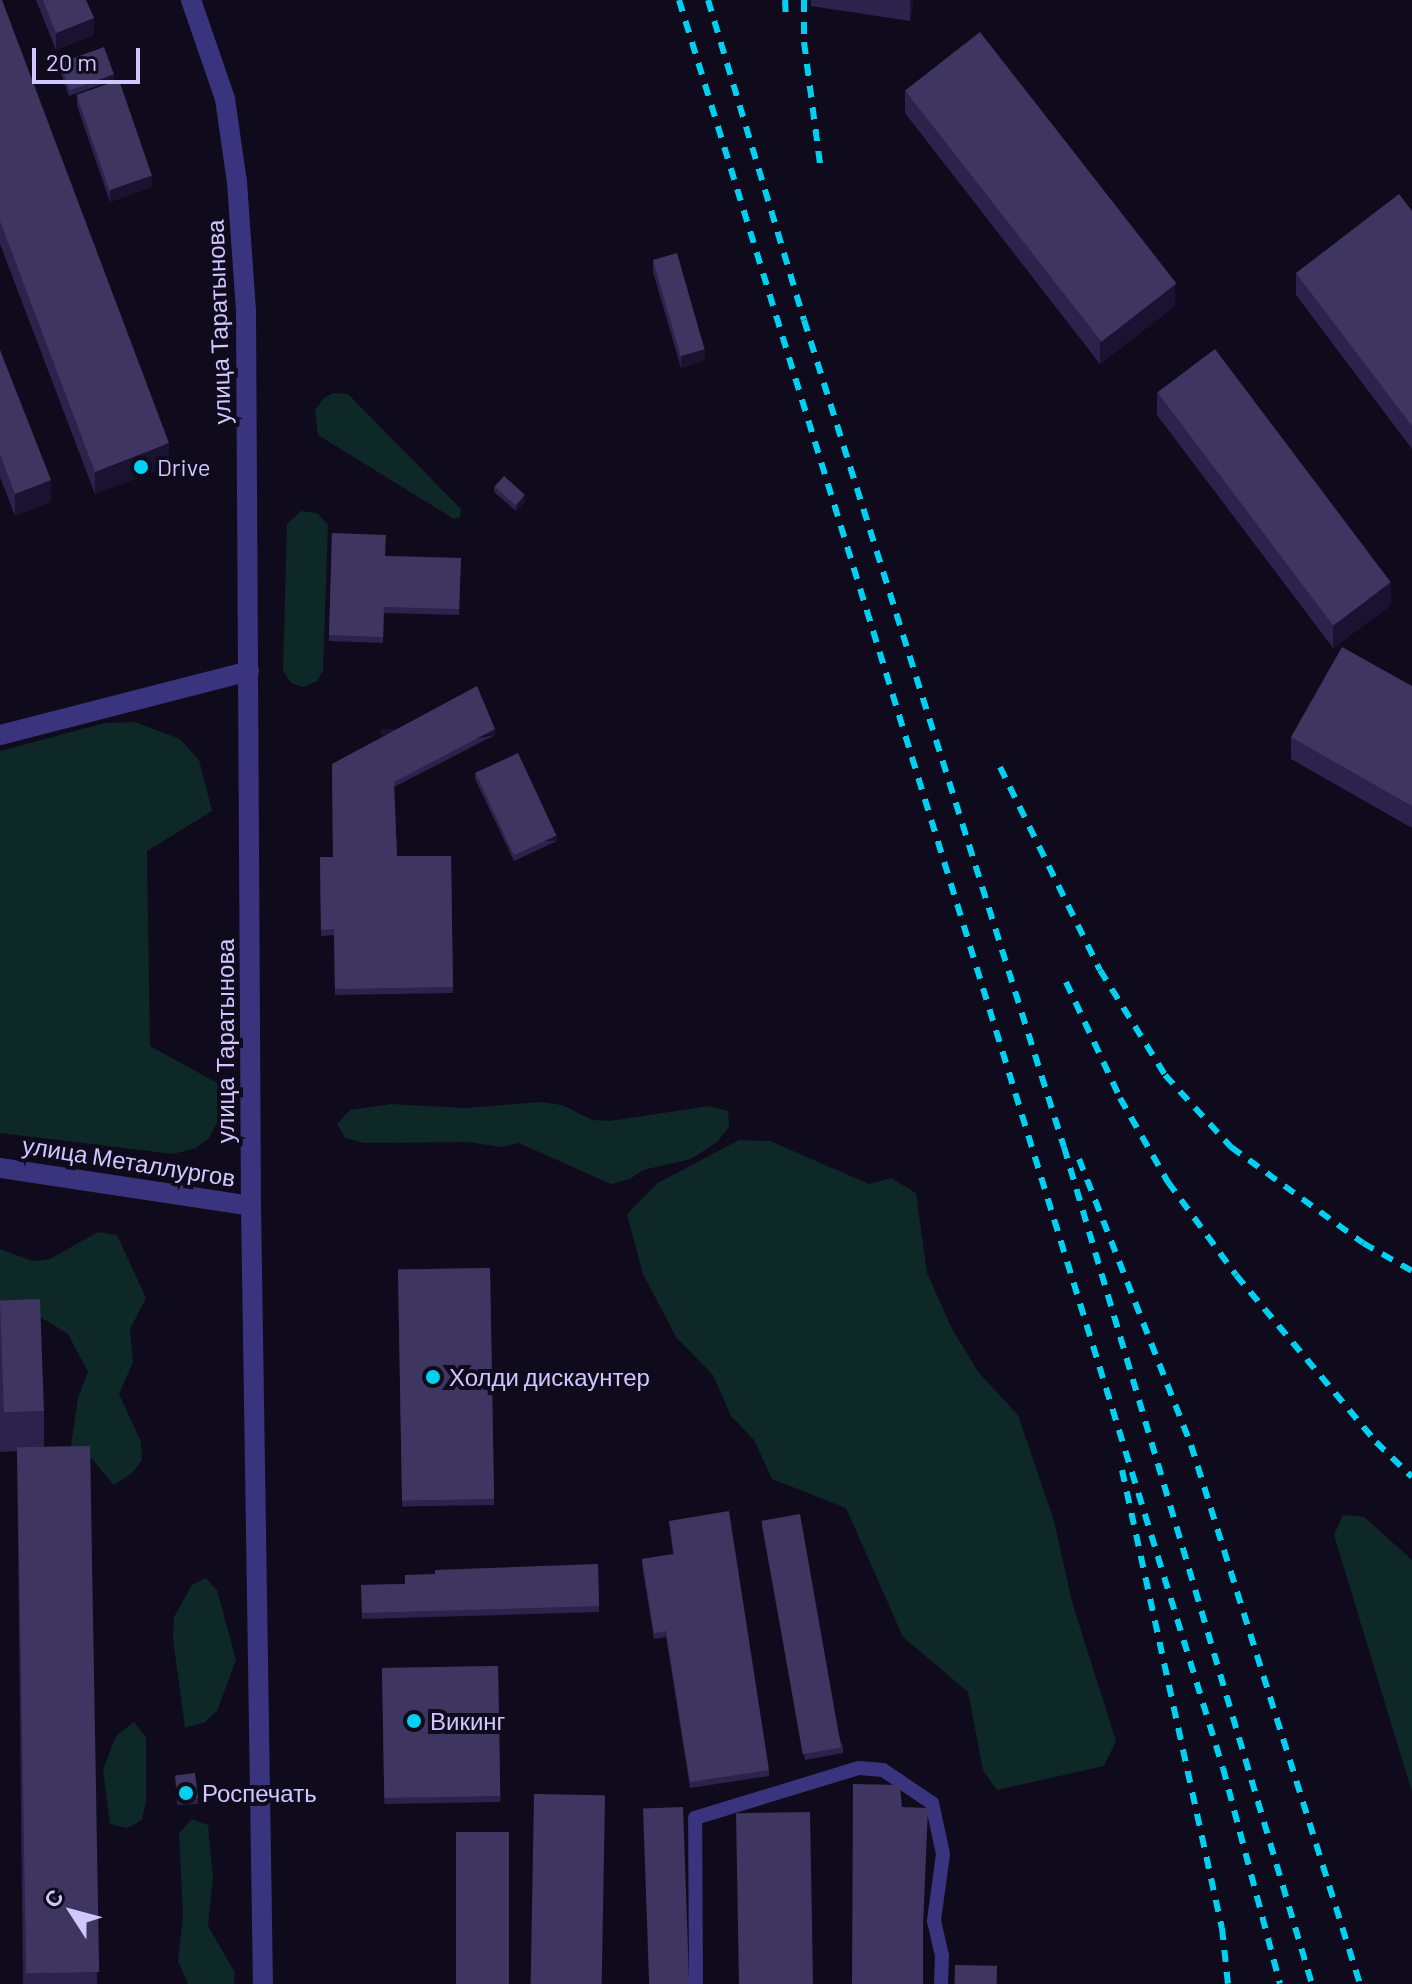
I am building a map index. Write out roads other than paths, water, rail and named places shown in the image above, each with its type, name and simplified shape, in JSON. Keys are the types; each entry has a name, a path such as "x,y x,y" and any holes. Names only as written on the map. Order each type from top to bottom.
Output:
{"street":[{"name":"улица Таратынова","path":"191,0 225,99 237,182 246,312 251,1206 263,1984"},
{"path":"0,735 249,671"},
{"name":"улица Металлургов","path":"0,1168 251,1206"}],"lane":[{"path":"696,1984 695,1818 859,1768 883,1770 932,1803 943,1854 934,1921 942,1956 941,1984"}],"railway":[{"path":"679,0 1223,1768 1280,1984"},
{"path":"708,0 804,320 1064,1147 1312,1984"},
{"path":"785,0 786,22"},
{"path":"804,0 804,42 821,172"},
{"path":"1000,767 1100,970 1165,1075 1231,1147 1363,1243 1412,1271"},
{"path":"1066,982 1120,1098 1168,1182 1236,1275 1376,1442 1412,1477"},
{"path":"1079,1159 1191,1445 1360,1984"},
{"path":"1122,1470 1222,1928 1228,1984"}],"place":[{"name":"Drive","path":"141,467"},
{"name":"Холди дискаунтер","path":"433,1377"},
{"name":"Викинг","path":"414,1721"},
{"name":"Роспечать","path":"186,1793"}]}
